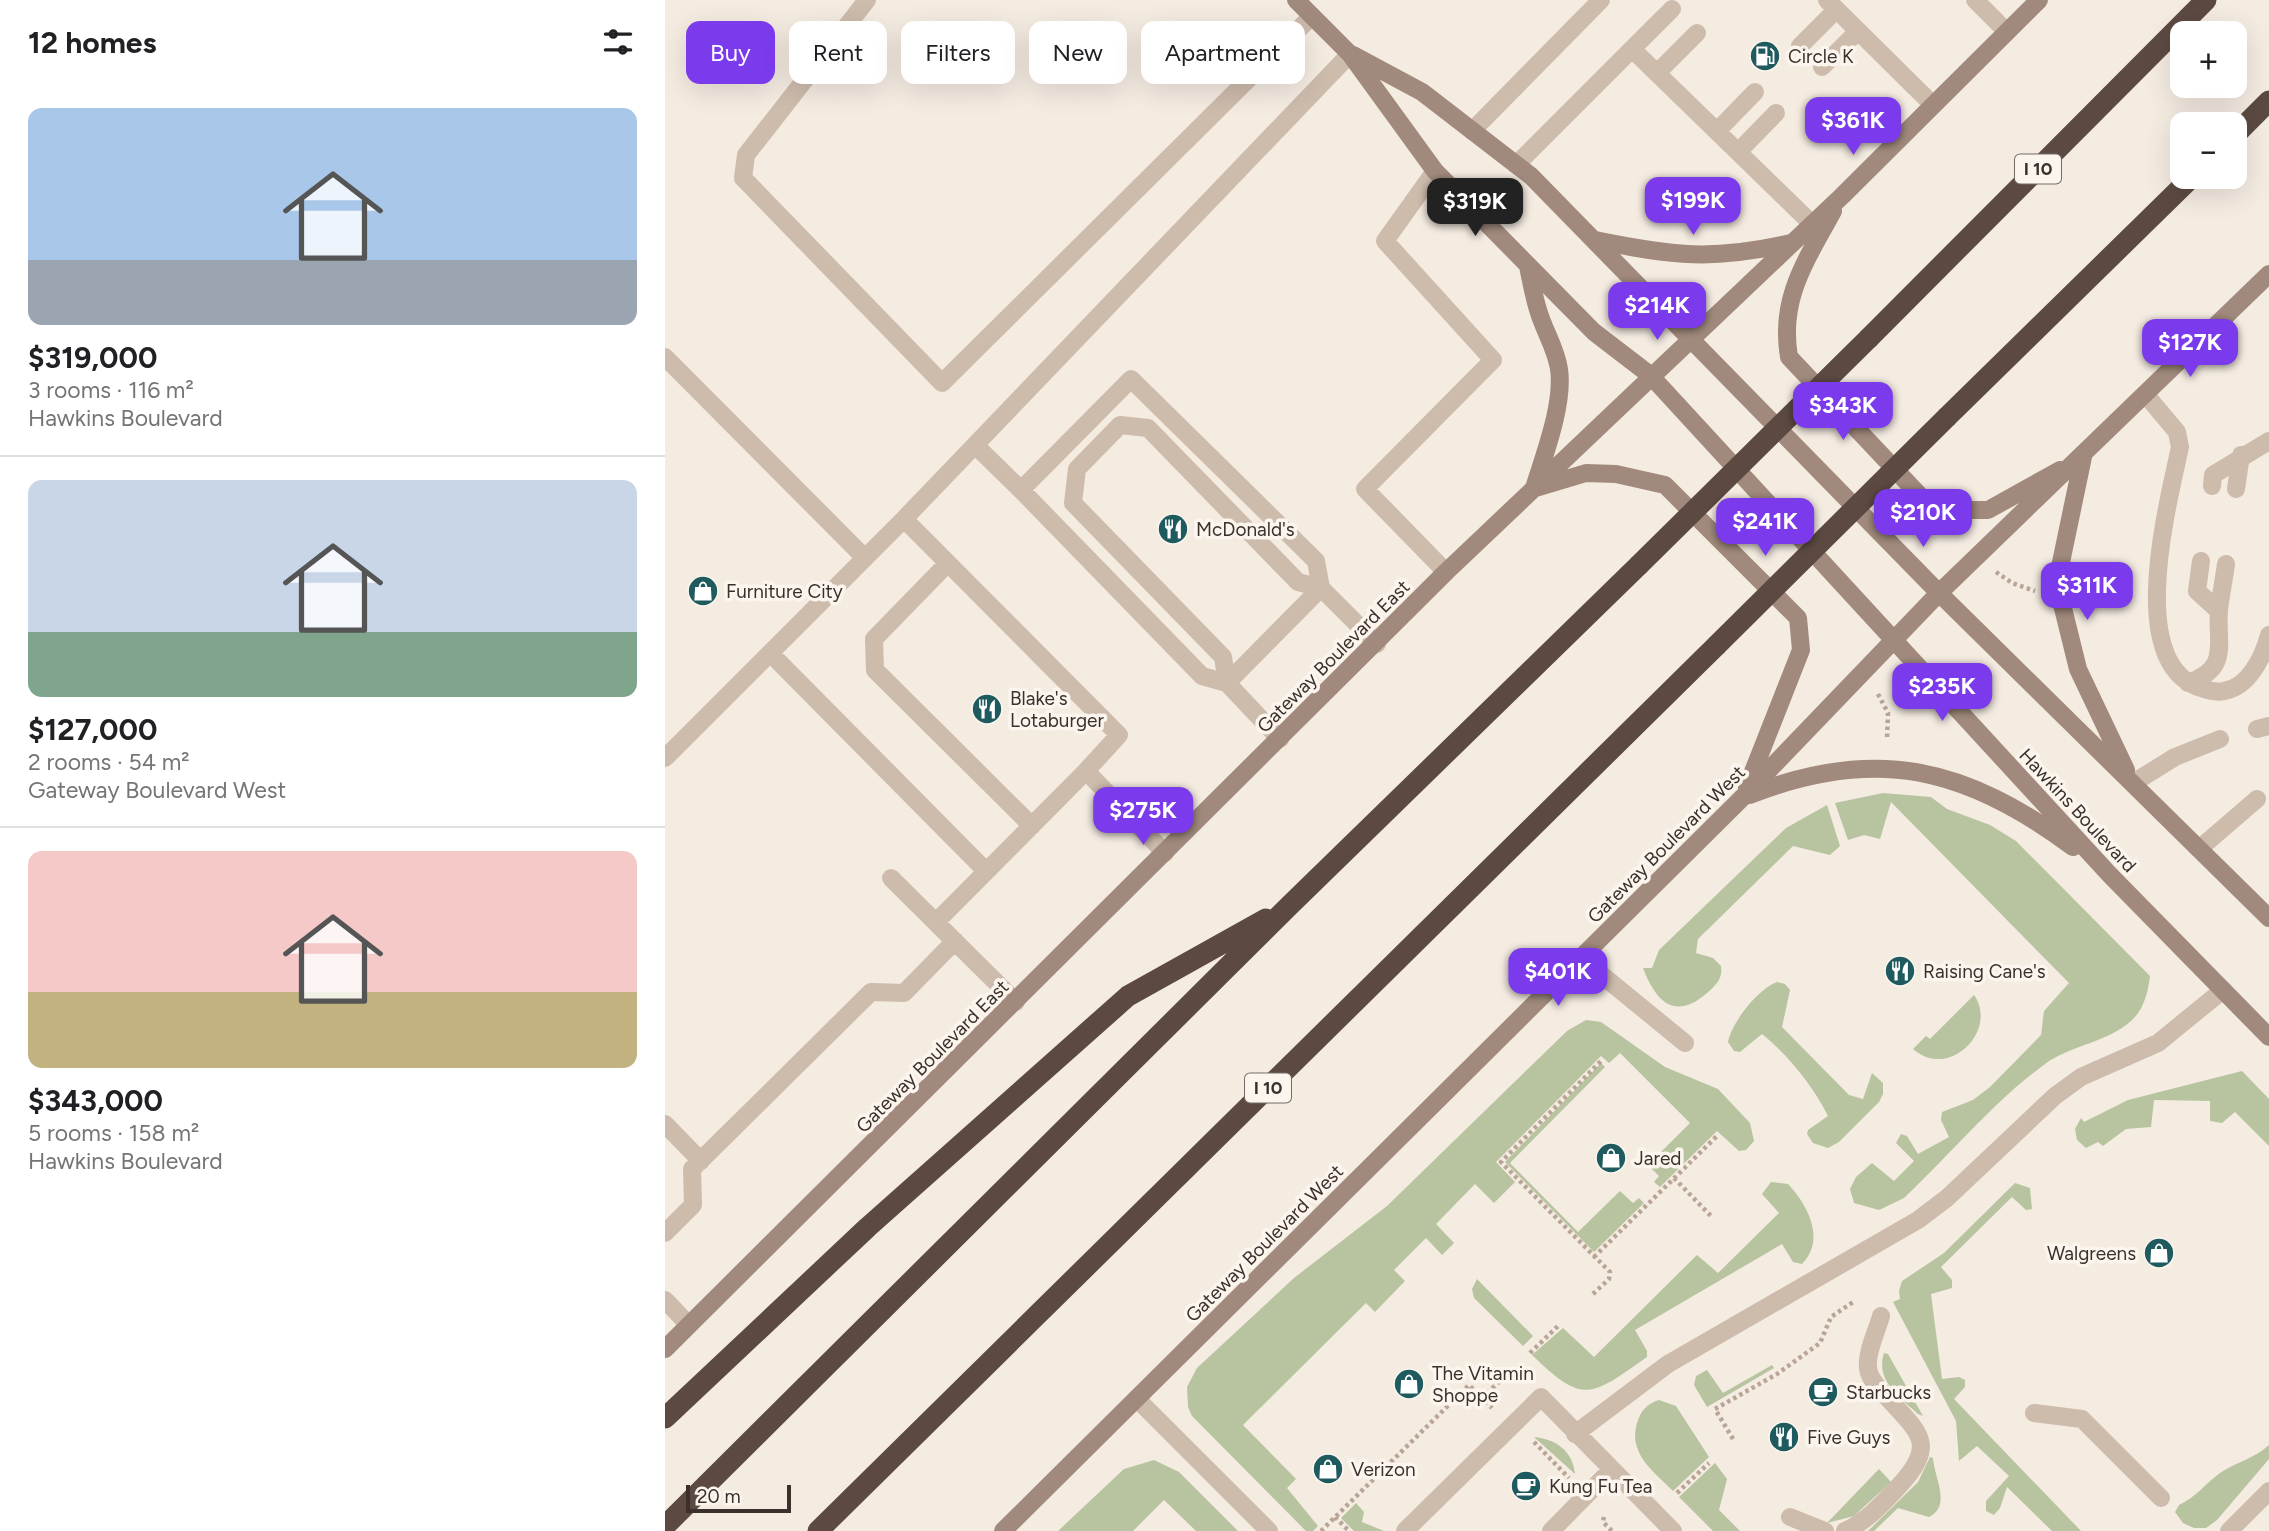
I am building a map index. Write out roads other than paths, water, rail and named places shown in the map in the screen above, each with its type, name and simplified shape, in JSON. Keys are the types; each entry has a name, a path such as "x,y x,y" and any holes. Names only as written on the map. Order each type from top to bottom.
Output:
{"highway":[{"name":"I 10","path":"665,1526 1289,906 1870,338 2206,0"},
{"path":"2247,123 2269,101"},
{"name":"I 10","path":"818,1531 2180,189"},
{"path":"665,1418 878,1218 1128,996 1289,906"}],"main road":[{"name":"Hawkins Boulevard","path":"1296,0 1350,54 1435,171 1594,332 1650,375 1893,643 2109,874 2269,1037"},
{"name":"Gateway Boulevard East","path":"665,1349 1377,644 1445,572 1842,196 2039,0"},
{"name":"Hawkins Boulevard","path":"1350,54 1422,92 1516,165 1595,240 1939,593 2269,918"},
{"path":"1842,196 1793,284 1785,336 1789,357 1921,497 1948,507 1988,510 2083,457"},
{"path":"1595,240 1676,255 1711,257 1791,243"},
{"path":"1527,263 1539,314 1550,336 1559,369 1559,387 1548,445 1534,488"},
{"name":"Gateway Boulevard West","path":"1003,1531 1744,797 1939,593 2083,457 2269,274"},
{"path":"2083,457 2059,572 2059,592 2078,669 2133,783"},
{"path":"1534,488 1586,473 1616,474 1665,485 1798,618 1801,650 1744,797"},
{"path":"1744,797 1806,776 1859,767 1903,768 1953,780 2010,806 2054,833 2109,874"}],"lane":[{"path":"867,0 746,155 743,178 942,383 1313,16"},
{"path":"1472,131 1601,0"},
{"path":"1975,0 2007,32"},
{"path":"1800,46 1831,5 1933,105"},
{"path":"1516,165 1672,9"},
{"path":"1822,67 1858,31"},
{"path":"1657,73 1697,33"},
{"path":"1632,49 1812,224"},
{"path":"665,758 904,519 1350,54"},
{"path":"1717,131 1755,92"},
{"path":"1738,152 1776,113"},
{"path":"1435,171 1385,241 1493,360 1365,489 1445,572"},
{"path":"665,358 865,558"},
{"path":"1020,490 1131,379 1316,561 1321,588"},
{"path":"2146,395 2177,432 2180,447 2159,554 2157,609 2165,652 2174,672 2188,683 2210,692 2227,691 2244,682 2256,666 2269,635"},
{"path":"1227,683 1223,657 1073,503 1077,469 1120,425 1148,428 1298,582 1321,588 1377,644"},
{"path":"2212,486 2213,475 2241,455 2269,441"},
{"path":"975,445 1202,676 1227,683 1280,739"},
{"path":"2236,489 2241,455"},
{"path":"904,519 1119,735 936,922"},
{"path":"2201,561 2197,591 2219,611"},
{"path":"947,564 874,639 875,670 1032,826"},
{"path":"2188,683 2213,670 2218,658 2219,611 2226,564"},
{"path":"1227,683 1321,588"},
{"path":"770,653 986,871"},
{"path":"2133,783 2175,757 2220,739"},
{"path":"1086,771 1165,853"},
{"path":"2199,849 2257,799"},
{"path":"891,877 1016,1002"},
{"path":"665,1233 693,1205 692,1169 871,992 904,993 954,942"},
{"path":"1581,958 1685,1043"},
{"path":"1575,1434 1668,1364 1918,1220 1947,1198 2055,1096 2081,1077 2158,1043 2223,990"},
{"path":"665,1124 701,1161"},
{"path":"665,1300 689,1325"},
{"path":"1845,1531 1878,1508 1917,1467 1922,1453 1921,1442 1913,1426 1872,1380 1868,1368 1881,1316"},
{"path":"1405,1531 1541,1397 1673,1531"},
{"path":"1137,1399 1269,1531"},
{"path":"2034,1413 2082,1419 2161,1498"},
{"path":"1551,1531 1611,1470"},
{"path":"2229,1531 2269,1491"},
{"path":"1790,1517 1825,1531"}],"place":[{"name":"Circle K","path":"1765,56"},
{"name":"McDonald's","path":"1173,529"},
{"name":"Furniture City","path":"703,591"},
{"name":"Blake's Lotaburger","path":"987,709"},
{"name":"Raising Cane's","path":"1900,971"},
{"name":"Jared","path":"1611,1158"},
{"name":"Walgreens","path":"2159,1253"},
{"name":"The Vitamin Shoppe","path":"1409,1384"},
{"name":"Starbucks","path":"1823,1392"},
{"name":"Five Guys","path":"1784,1437"},
{"name":"Verizon","path":"1328,1469"},
{"name":"Kung Fu Tea","path":"1526,1486"}]}
